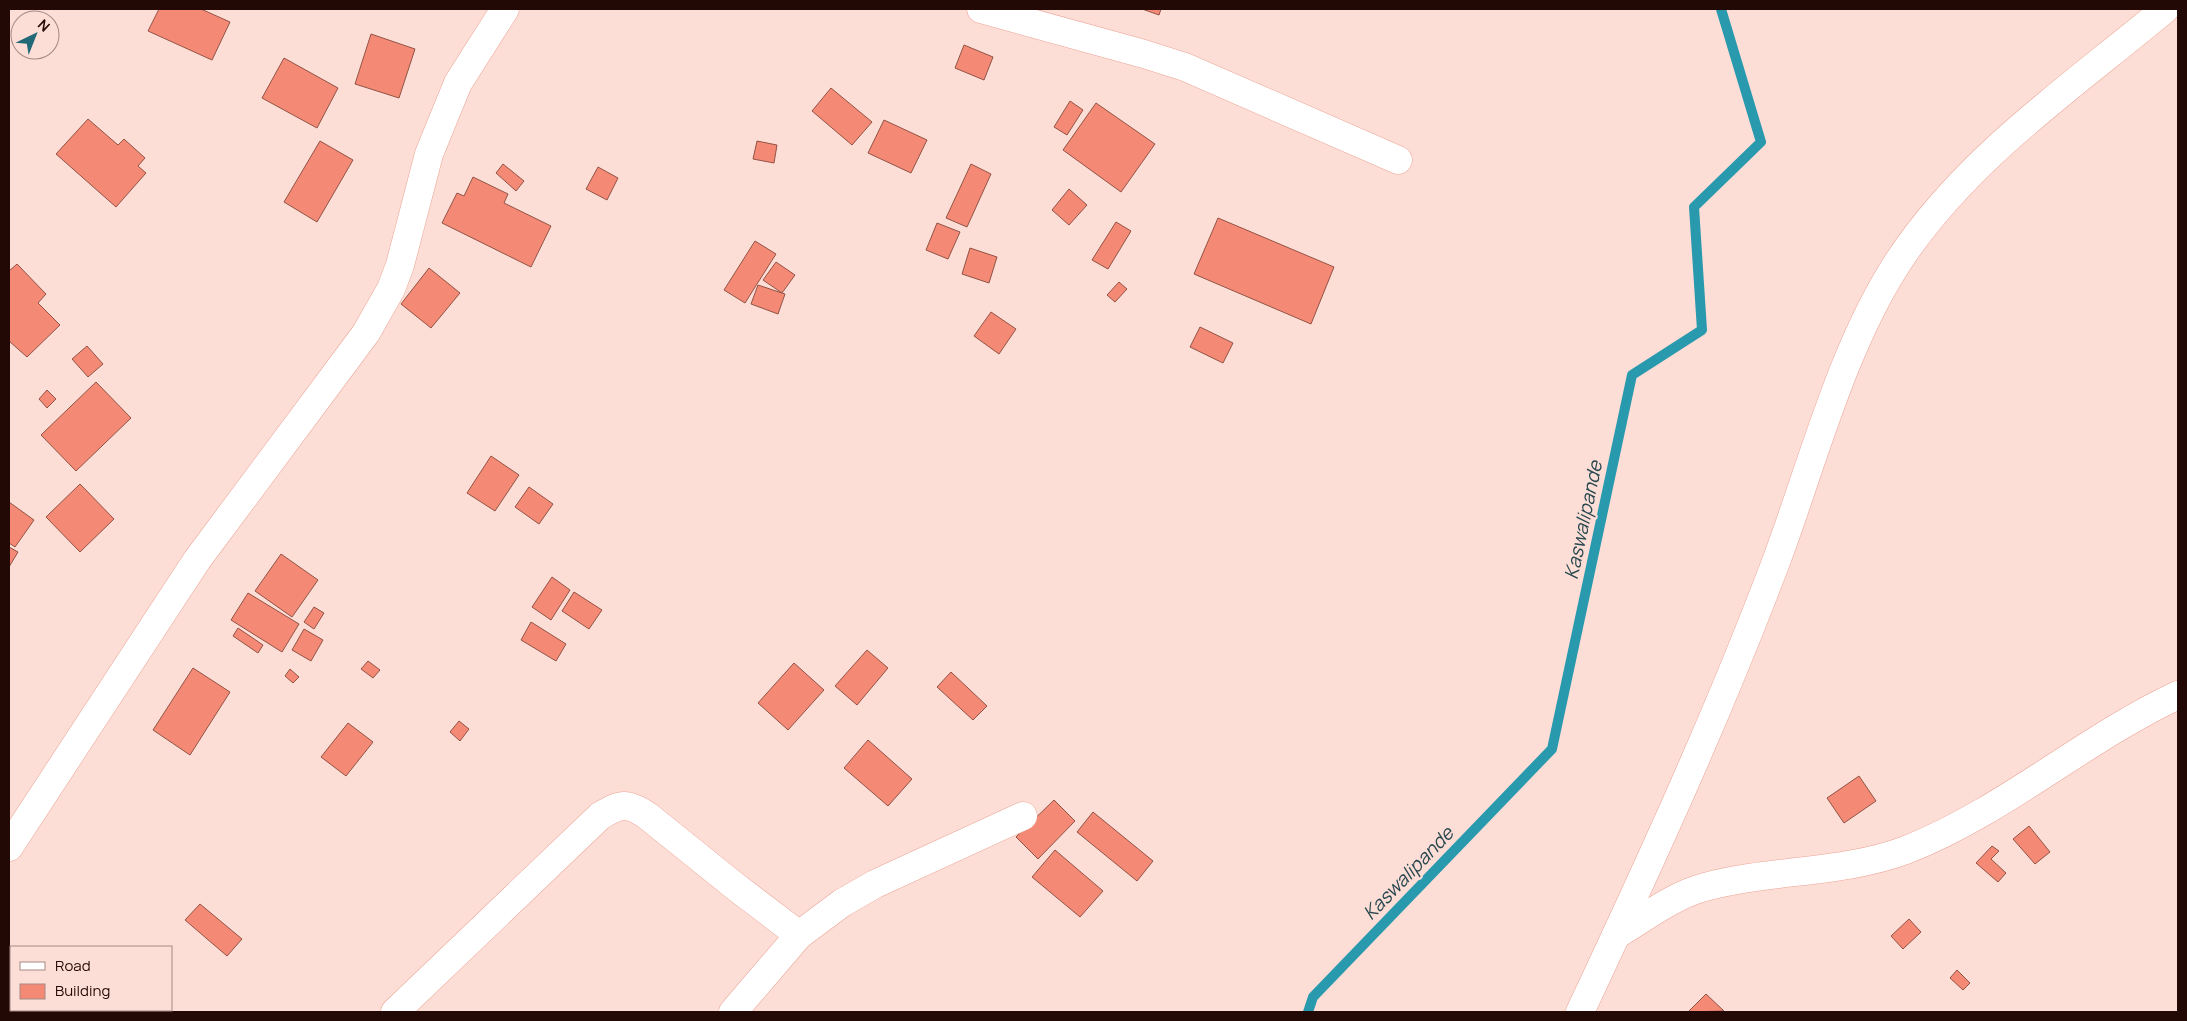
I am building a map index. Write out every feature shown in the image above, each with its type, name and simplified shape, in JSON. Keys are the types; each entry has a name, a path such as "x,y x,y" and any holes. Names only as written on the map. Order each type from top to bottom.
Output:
{"street":[{"path":"9,847 197,560 366,333 391,289 400,265 429,154 458,83 505,9"},
{"path":"981,9 1144,54 1185,68 1398,160"},
{"path":"1580,1012 1725,689 1777,560 1852,352 1873,304 1900,260 1940,207 1992,152 2165,9"},
{"path":"1616,935 1673,901 1703,887 1741,879 1867,861 1904,850 1943,833 1992,806 2116,730 2178,695"},
{"path":"395,1012 600,816 615,807 624,805 637,808 649,816 736,887 799,935"},
{"path":"733,1012 799,935 842,903 875,884 1024,816"}],"building":[{"path":"159,9 201,9 230,22 212,60 148,31"},
{"path":"1142,9 1161,9 1159,15"},
{"path":"371,34 415,49 399,98 355,84"},
{"path":"964,45 993,57 984,80 955,68"},
{"path":"284,58 338,88 317,128 262,98"},
{"path":"831,88 872,122 852,145 812,111"},
{"path":"1070,101 1083,110 1067,135 1054,127"},
{"path":"1096,103 1155,144 1121,192 1063,150"},
{"path":"88,119 118,145 124,139 145,158 138,166 146,173 116,207 56,154"},
{"path":"884,120 927,140 911,173 868,153"},
{"path":"320,141 353,160 317,222 284,202"},
{"path":"757,141 777,145 774,163 753,159"},
{"path":"503,164 524,181 516,191 496,173"},
{"path":"971,164 991,174 967,227 946,218"},
{"path":"598,167 618,178 607,200 586,189"},
{"path":"473,177 508,194 504,203 551,226 531,267 442,223 457,193 464,196"},
{"path":"1069,189 1087,205 1069,225 1052,210"},
{"path":"1218,218 1334,267 1311,324 1194,274"},
{"path":"1116,222 1131,231 1108,269 1092,260"},
{"path":"937,223 960,232 948,259 926,250"},
{"path":"755,241 776,254 745,303 724,290"},
{"path":"970,248 997,257 989,283 962,274"},
{"path":"776,262 795,275 782,293 763,280"},
{"path":"17,264 46,294 38,303 60,325 27,357 9,341 9,271"},
{"path":"429,268 460,293 431,328 401,304"},
{"path":"1119,282 1127,289 1115,302 1107,295"},
{"path":"758,285 785,294 778,314 751,304"},
{"path":"991,312 1016,329 999,354 974,336"},
{"path":"1200,327 1233,343 1223,363 1190,347"},
{"path":"87,346 103,364 88,377 72,359"},
{"path":"96,382 131,418 76,471 41,435"},
{"path":"47,390 56,399 47,408 39,399"},
{"path":"491,456 519,475 495,511 467,493"},
{"path":"80,484 114,519 80,552 46,517"},
{"path":"529,487 553,504 539,524 515,507"},
{"path":"9,502 34,520 15,547 9,543"},
{"path":"9,547 18,552 9,567"},
{"path":"281,554 318,580 292,617 255,591"},
{"path":"552,577 570,590 551,620 532,607"},
{"path":"574,592 602,610 589,629 562,611"},
{"path":"248,593 299,624 282,652 231,620"},
{"path":"314,607 324,613 314,629 304,622"},
{"path":"531,622 566,644 556,661 521,640"},
{"path":"238,628 263,645 258,653 233,636"},
{"path":"304,629 323,640 311,661 292,650"},
{"path":"867,650 888,668 857,705 835,686"},
{"path":"368,661 380,670 373,678 361,669"},
{"path":"794,663 824,690 788,730 758,703"},
{"path":"193,668 230,692 190,755 153,730"},
{"path":"290,669 299,677 293,683 285,676"},
{"path":"951,672 987,706 973,720 937,687"},
{"path":"459,721 469,729 460,741 450,732"},
{"path":"348,723 373,742 346,776 321,757"},
{"path":"868,740 912,779 888,806 844,768"},
{"path":"1859,776 1876,801 1844,823 1827,798"},
{"path":"1054,800 1075,821 1038,859 1016,837"},
{"path":"1093,812 1153,861 1137,881 1077,832"},
{"path":"2029,826 2050,852 2035,864 2013,839"},
{"path":"1992,846 1999,851 1991,859 2006,873 1998,882 1976,863"},
{"path":"1055,850 1103,891 1080,917 1032,877"},
{"path":"200,904 242,939 227,956 185,920"},
{"path":"1909,919 1921,932 1903,949 1891,936"},
{"path":"1957,970 1970,983 1963,990 1950,978"},
{"path":"1706,994 1724,1011 1688,1012"}],"waterway":[{"name":"Kaswalipande","path":"1308,1012 1313,997 1552,749 1632,375 1702,330 1694,207 1761,142 1721,9"}]}
